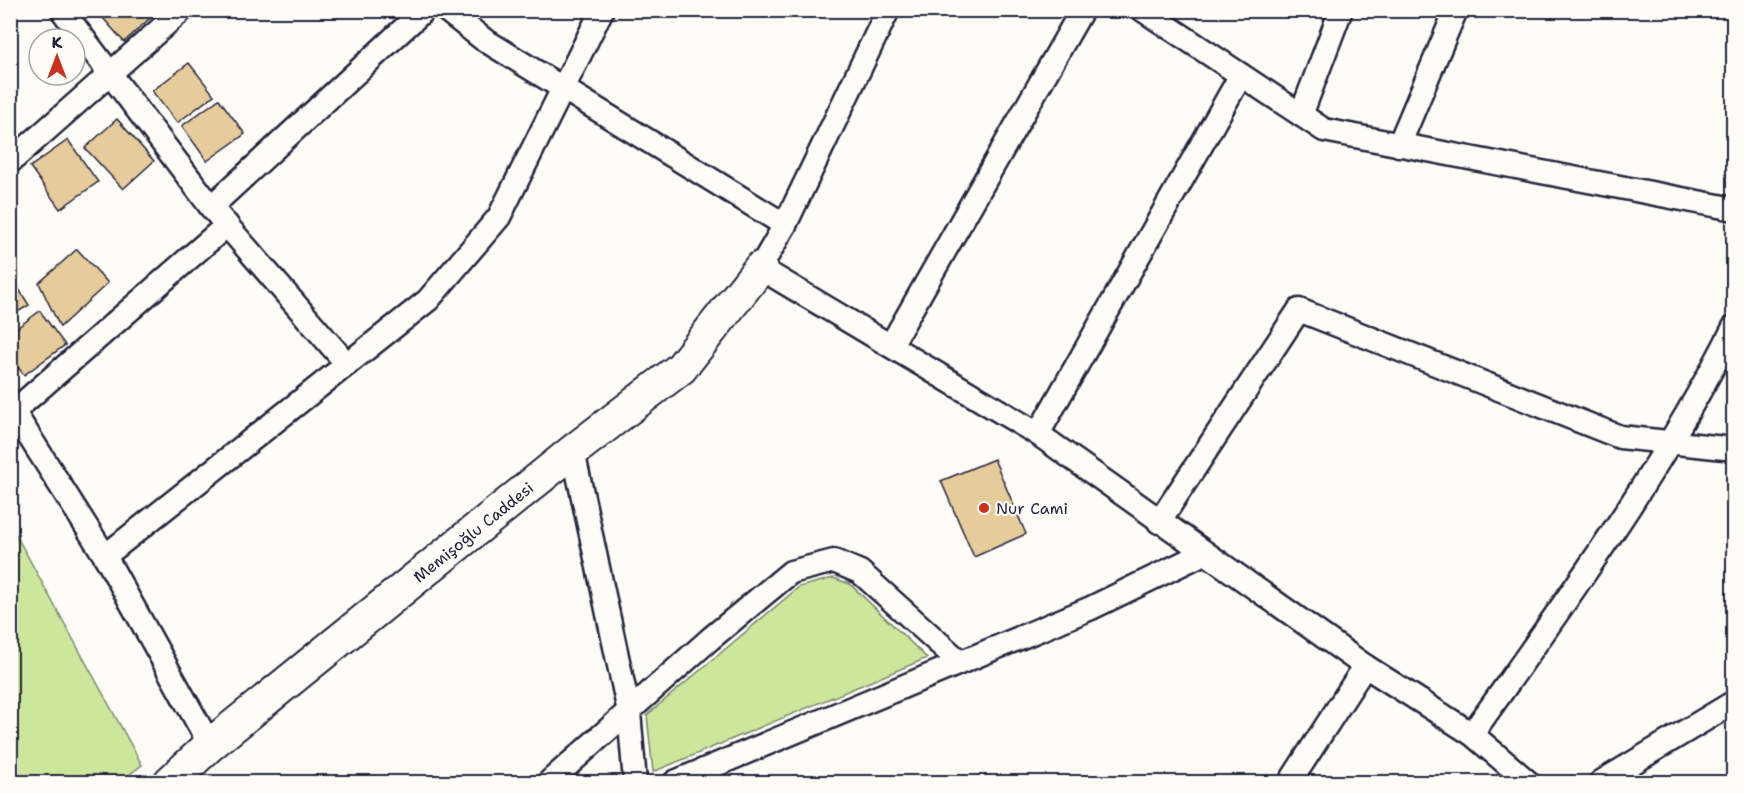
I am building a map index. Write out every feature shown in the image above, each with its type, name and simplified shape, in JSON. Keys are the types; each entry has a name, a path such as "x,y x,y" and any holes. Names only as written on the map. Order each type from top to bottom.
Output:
{"street":[{"path":"62,10 211,207 347,364"},
{"path":"10,162 182,10"},
{"path":"211,207 424,10"},
{"path":"446,10 483,39 785,225"},
{"path":"105,556 428,300 498,217 602,10"},
{"path":"888,10 785,225 760,268 1038,434 1204,554 1365,666 1472,734 1528,783"},
{"path":"891,345 1082,10"},
{"path":"1143,10 1324,130 1734,209"},
{"path":"1301,115 1341,10"},
{"path":"1399,145 1456,10"},
{"path":"1038,434 1241,75"},
{"path":"210,745 105,556 12,409 227,225"},
{"name":"Memişoğlu Caddesi","path":"170,783 210,745 573,451 681,368 760,268"},
{"path":"1159,522 1299,310 1620,437 1734,449"},
{"path":"1472,734 1591,566 1671,442 1734,327"},
{"path":"573,451 629,712 634,783"},
{"path":"675,783 1091,608 1204,554"},
{"path":"549,783 791,572 834,561 860,572 960,662"},
{"path":"1290,783 1365,666"},
{"path":"1601,783 1734,702"}],"green space":[{"path":"10,524 142,765 119,782 24,782 11,758"},
{"path":"833,578 850,584 927,658 653,772 647,715 799,587"}],"building":[{"path":"96,10 159,10 124,42"},
{"path":"189,63 214,95 177,123 152,91"},
{"path":"219,99 245,134 207,161 182,126"},
{"path":"117,119 154,161 123,189 85,148"},
{"path":"68,140 98,182 60,209 30,167"},
{"path":"77,249 108,283 60,327 39,283"},
{"path":"10,275 29,305 10,317"},
{"path":"40,311 65,345 24,375 10,357 10,333"},
{"name":"Nur Cami","path":"994,459 1026,534 974,557 941,481"}],"place":[{"name":"Nur Cami","path":"984,508"}]}
